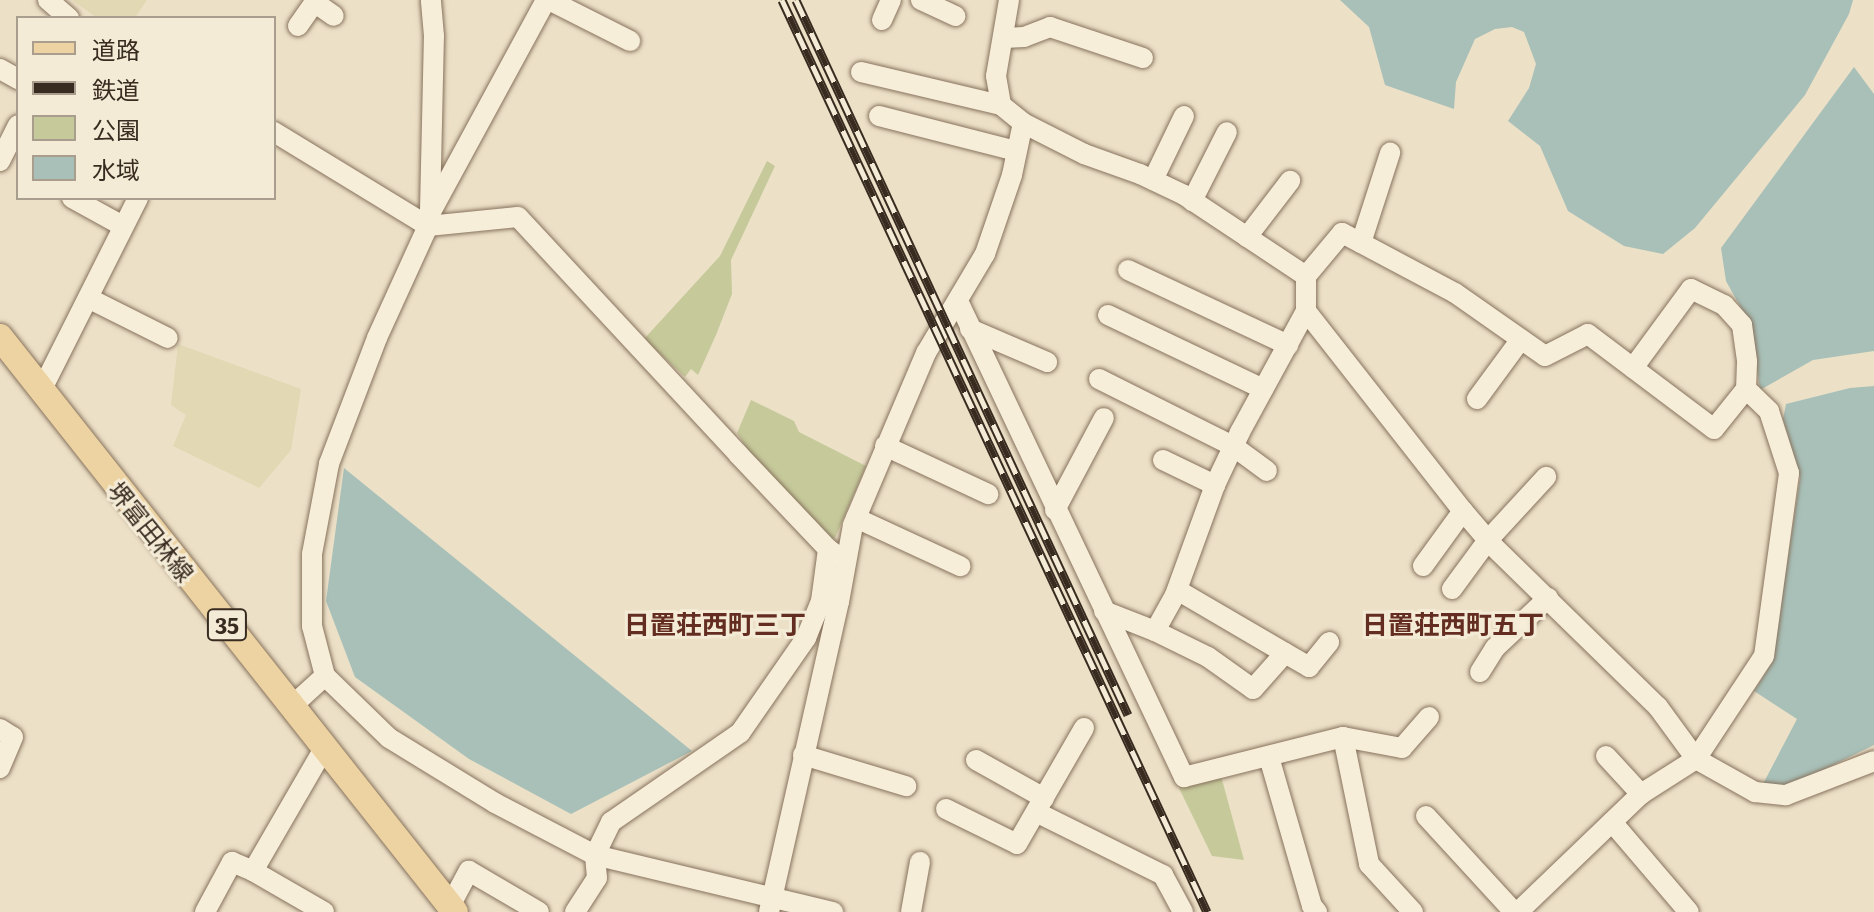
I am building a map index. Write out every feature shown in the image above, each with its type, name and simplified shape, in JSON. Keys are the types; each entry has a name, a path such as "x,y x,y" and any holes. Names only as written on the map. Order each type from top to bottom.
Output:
{"main road":[{"name":"堺富田林線","path":"0,337 452,909"}],"street":[{"path":"48,0 67,16"},
{"path":"429,220 434,36 431,0"},
{"path":"630,41 547,0 429,220 377,338 329,464 312,554 312,626 325,676 389,738 495,803 595,855 771,904 833,912"},
{"path":"882,20 891,0"},
{"path":"921,0 955,16"},
{"path":"1001,105 996,76 1009,0"},
{"path":"298,26 315,1 334,16"},
{"path":"1004,38 1024,37 1050,27 1101,33 1143,58"},
{"path":"861,72 1001,105 1023,123 1084,154 1153,180 1192,201 1306,276"},
{"path":"879,116 1016,151"},
{"path":"1153,180 1184,116"},
{"path":"575,912 597,878 595,855 611,822 740,733 806,638 836,554 856,518 926,353 959,303 997,224 1023,123"},
{"path":"0,161 16,129"},
{"path":"1192,201 1227,132"},
{"path":"276,133 429,220 518,217 836,554 839,602 771,904"},
{"path":"1361,243 1390,153"},
{"path":"1247,237 1290,181"},
{"path":"76,200 123,226"},
{"path":"41,391 137,200"},
{"path":"1155,631 1177,590 1215,485 1233,446 1306,311 1306,276 1342,233 1455,293 1545,356 1588,334 1633,368 1714,429 1746,389 1747,362 1742,325 1724,305 1691,289 1633,368"},
{"path":"1128,270 1288,345"},
{"path":"88,298 168,338"},
{"path":"959,303 1184,777 1343,737 1402,748 1429,717"},
{"path":"1306,311 1488,540 1658,707 1696,759 1755,792 1786,795 1874,761"},
{"path":"1108,315 1263,389"},
{"path":"970,329 1047,362"},
{"path":"1477,399 1521,339"},
{"path":"1099,379 1233,446 1267,471"},
{"path":"1426,816 1516,912 1641,794 1696,759 1764,656 1785,503 1789,473 1769,411 1746,389"},
{"path":"1055,510 1104,418"},
{"path":"885,446 988,494"},
{"path":"1163,460 1215,485"},
{"path":"1452,589 1488,540 1546,477"},
{"path":"1423,566 1463,511"},
{"path":"856,518 960,566"},
{"path":"1177,590 1309,667 1329,642"},
{"path":"1480,672 1495,648 1548,598"},
{"path":"1104,611 1208,657 1253,689 1285,653"},
{"path":"292,706 325,676"},
{"path":"946,809 1017,844 1084,728"},
{"path":"0,729 13,737 0,768"},
{"path":"1343,737 1369,864 1413,912"},
{"path":"253,871 325,747"},
{"path":"803,755 906,786"},
{"path":"1606,756 1641,794"},
{"path":"1269,757 1312,906 1317,912"},
{"path":"976,760 1040,805 1163,875 1183,912"},
{"path":"1612,822 1689,912"},
{"path":"205,912 232,862 324,912"},
{"path":"911,912 920,862"},
{"path":"452,909 469,871 539,912"}],"shaded area":[{"path":"72,0 147,0 136,16 94,16"},
{"path":"178,344 301,389 291,450 259,488 173,446 186,415 171,405"}],"green space":[{"path":"767,161 775,166 731,260 732,294 698,375 691,369 685,377 644,339 720,256"},
{"path":"751,400 794,421 799,432 866,466 835,538 828,540 754,459 737,433"},
{"path":"1221,776 1244,860 1212,856 1179,788"}],"water":[{"path":"1340,0 1853,0 1849,14 1805,95 1695,228 1663,254 1624,246 1568,211 1540,146 1508,121 1529,88 1536,64 1524,32 1512,27 1495,29 1475,39 1456,82 1454,109 1385,85 1369,27"},
{"path":"1854,67 1874,94 1874,351 1813,360 1760,390 1751,326 1726,281 1721,248"},
{"path":"1874,386 1874,745 1782,790 1763,784 1797,719 1754,691 1772,663 1800,478 1783,419 1786,404 1850,388"},
{"path":"344,468 692,751 571,814 469,759 355,677 326,601"}],"railway":[{"path":"782,0 1207,912"},
{"path":"796,0 1128,715"}],"district":[{"name":"日置荘西町三丁","path":"715,623"},
{"name":"日置荘西町五丁","path":"1453,623"}]}
